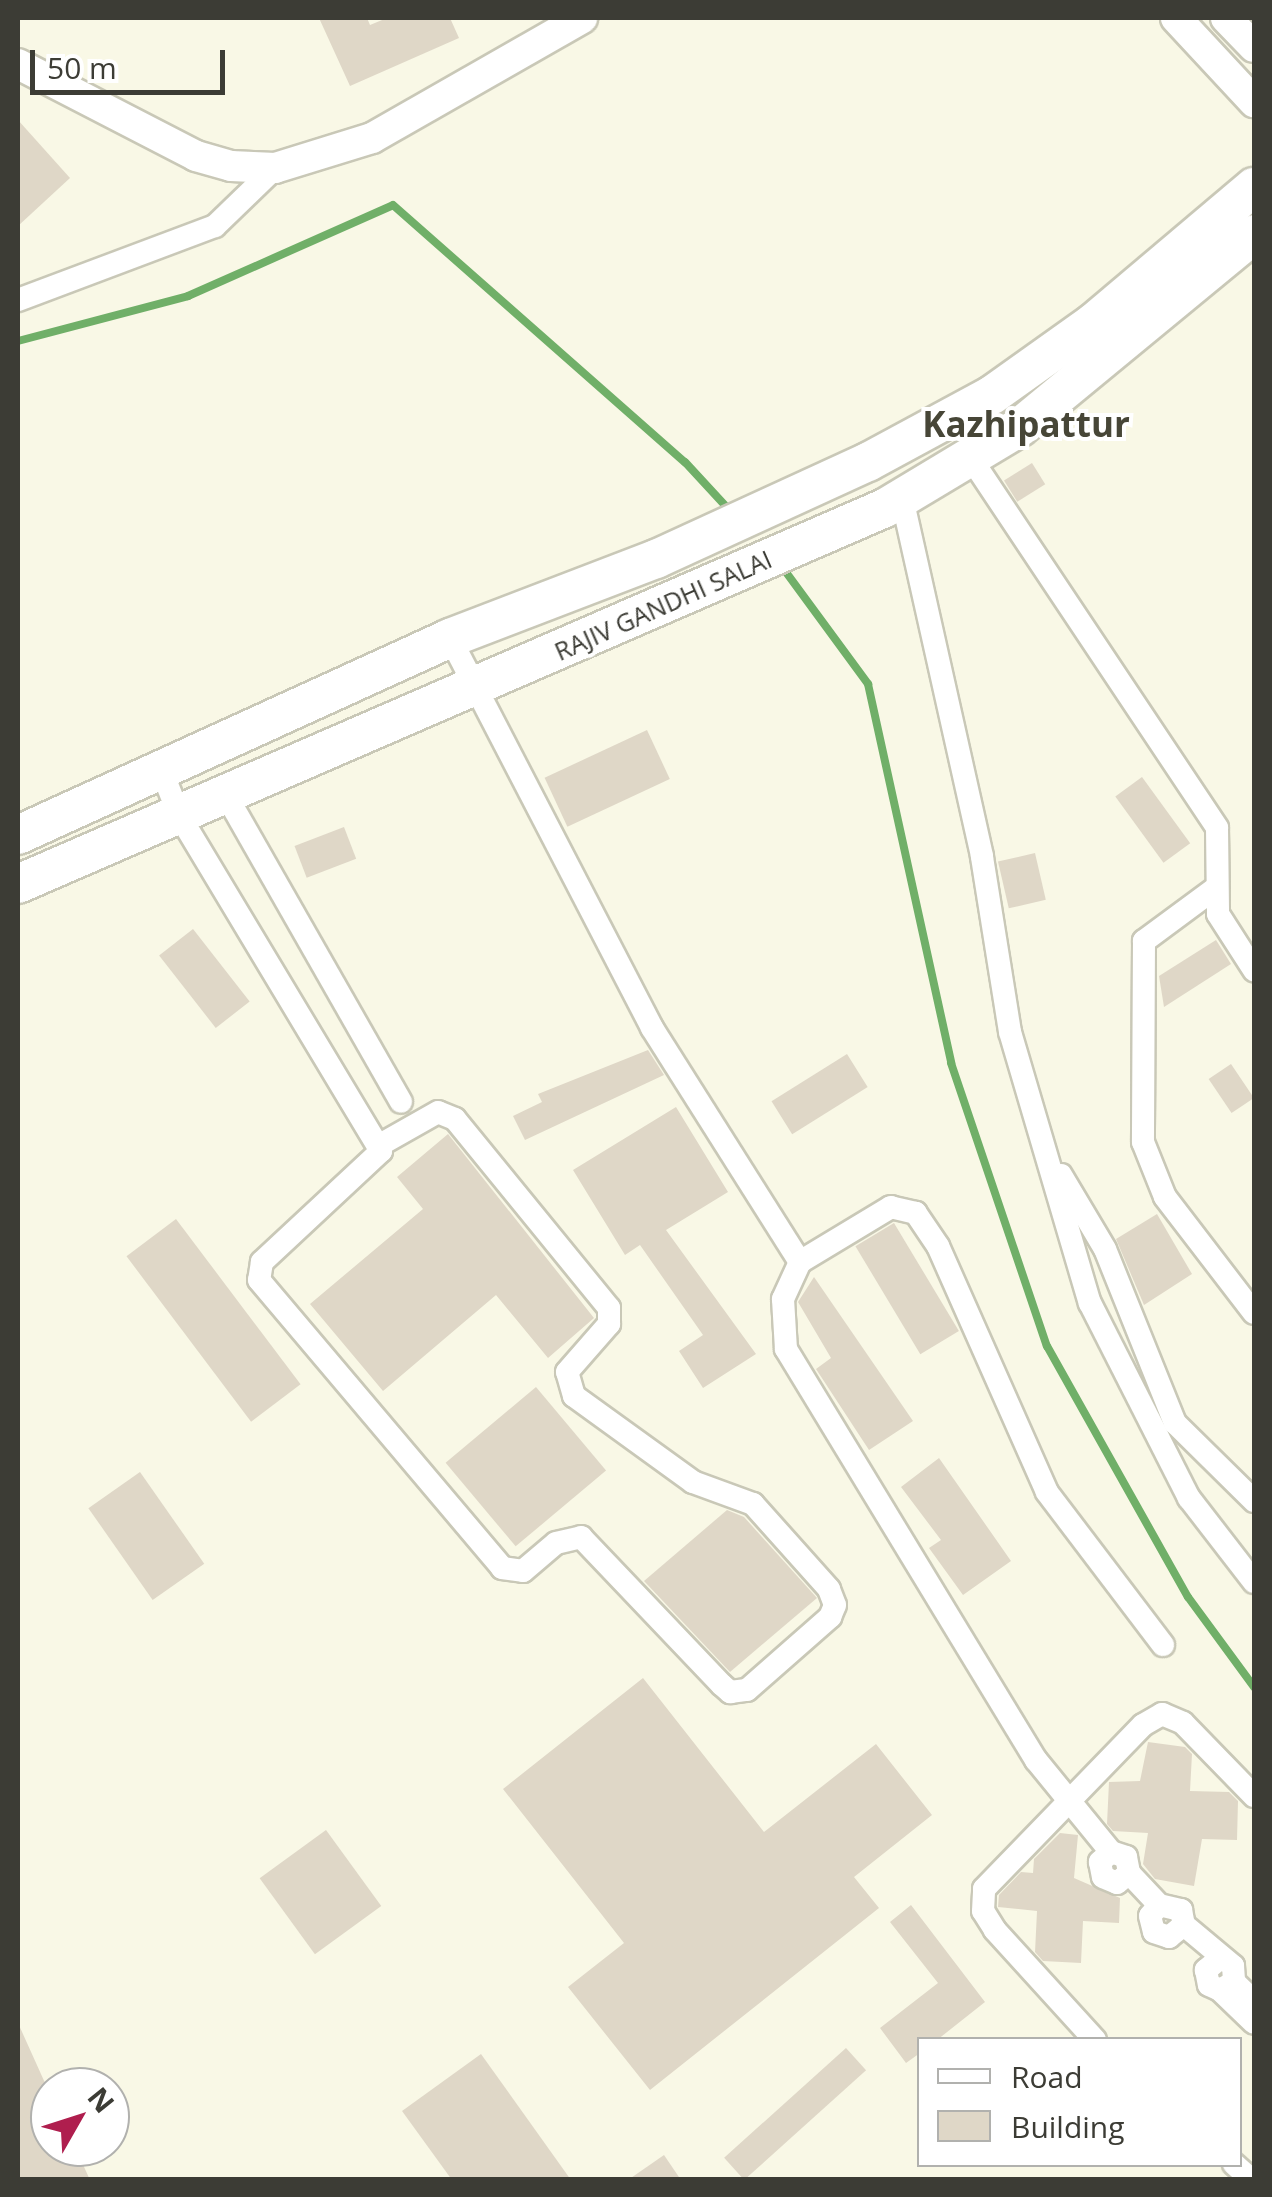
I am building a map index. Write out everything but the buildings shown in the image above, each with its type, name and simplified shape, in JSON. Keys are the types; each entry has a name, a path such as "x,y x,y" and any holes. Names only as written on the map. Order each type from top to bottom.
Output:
{"main road":[{"name":"RAJIV GANDHI SALAI","path":"18,834 450,638 656,559 868,462 1006,385 1093,323 1254,187"},
{"name":"RAJIV GANDHI SALAI","path":"18,884 475,690 894,503 968,454 1020,427 1254,234"}],"street":[{"path":"18,64 196,156 231,166 275,168 372,138 582,18"},
{"path":"1176,18 1254,102"},
{"path":"1226,18 1254,47"},
{"path":"18,300 215,226 251,198 275,168"},
{"path":"968,454 1217,828 1222,849 1213,890 1218,914 1254,970"},
{"path":"894,503 982,857 1010,1032 1090,1303 1188,1498 1254,1582"},
{"path":"450,638 652,1028 800,1262"},
{"path":"161,770 179,815 378,1146 378,1160 262,1262 259,1280 502,1568 524,1571 556,1543 580,1537 722,1685 730,1692 746,1690 830,1617 836,1605 830,1588 753,1504 694,1482 574,1396 566,1372 610,1324 609,1308 455,1119 438,1112 378,1146"},
{"path":"226,795 401,1102"},
{"path":"1213,890 1144,940 1141,1125 1165,1196 1254,1313"},
{"path":"1048,1155 1105,1248 1175,1423 1254,1501"},
{"path":"1163,1645 1046,1492 938,1246 916,1213 891,1207 800,1262 782,1299 786,1349 1066,1807 1106,1857 1126,1858 1123,1878 1155,1910 1178,1907 1178,1931 1212,1965 1232,1966 1227,1986"},
{"path":"1092,2037 995,1930 981,1900 992,1878 1143,1726 1170,1713 1254,1796"},
{"path":"1227,1986 1254,2000"},
{"path":"1227,1986 1254,2022"}],"waterway":[{"path":"18,341 188,296 393,205 685,462 733,514"},
{"path":"780,564 868,684 951,1063 1047,1346 1188,1597 1254,1687"}],"district":[{"name":"Kazhipattur","path":"1026,424"}]}
